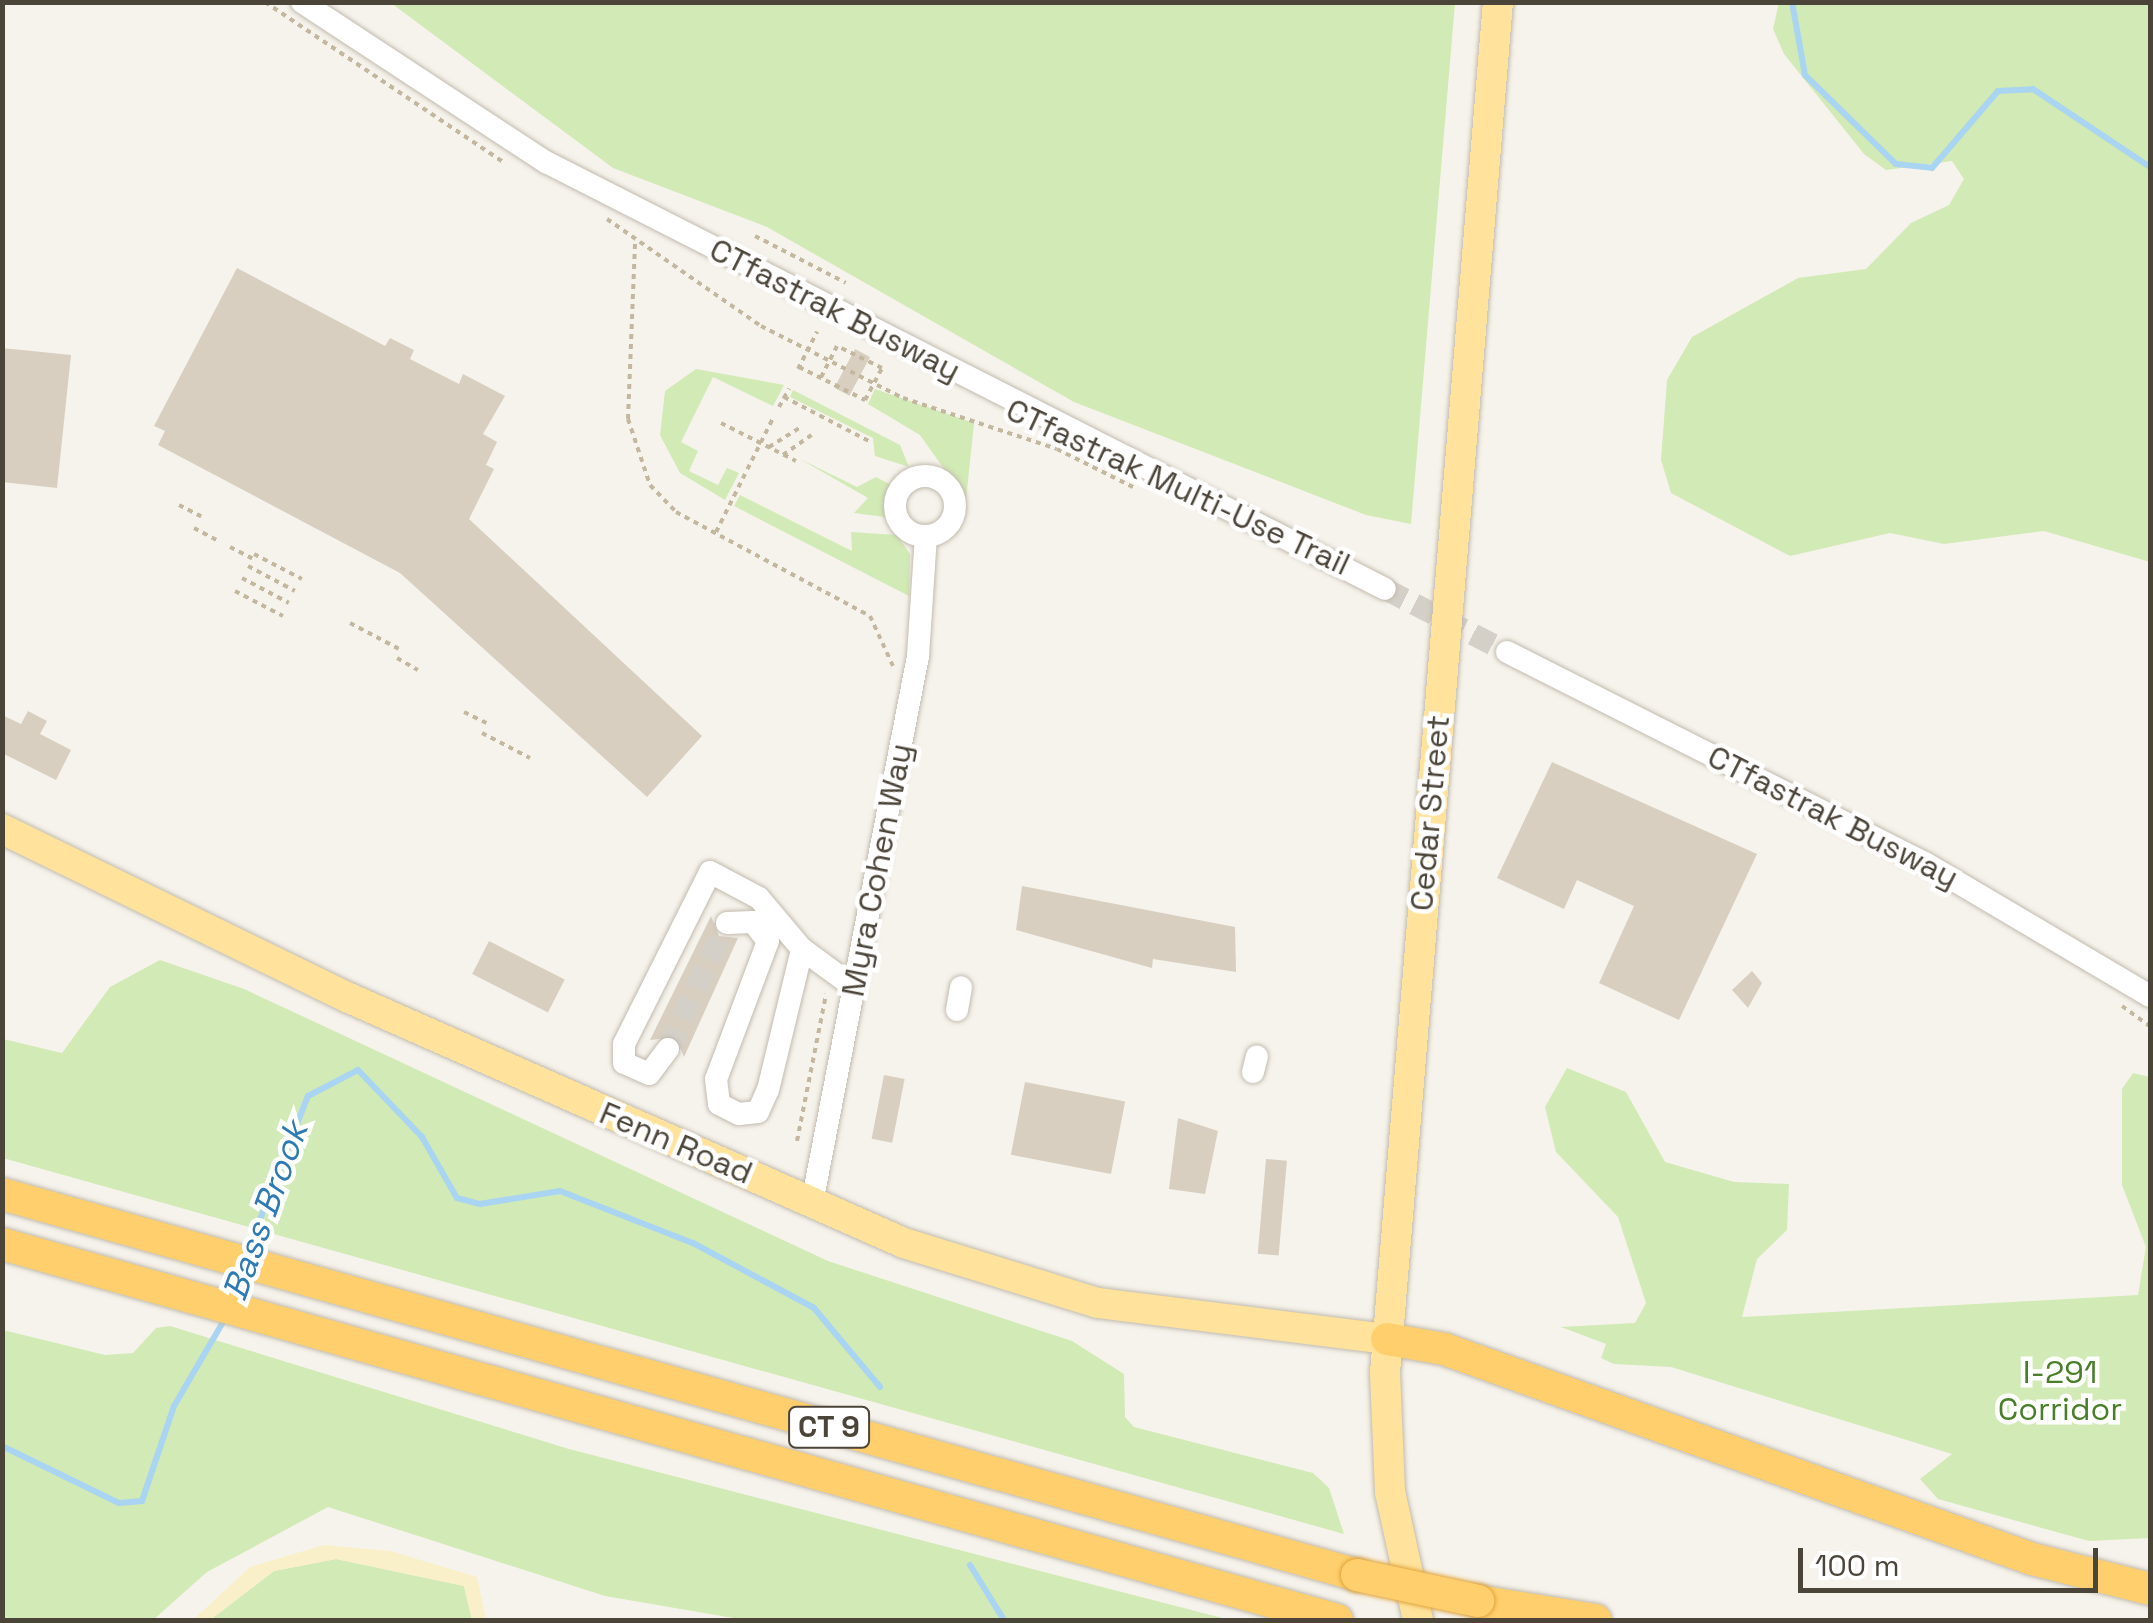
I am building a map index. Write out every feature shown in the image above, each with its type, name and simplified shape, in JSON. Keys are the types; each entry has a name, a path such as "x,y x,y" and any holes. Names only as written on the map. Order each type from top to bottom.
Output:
{"highway":[{"name":"CT 9","path":"2,1194 1357,1575 1478,1601 1595,1620"},
{"name":"CT 9","path":"2,1244 1337,1620"},
{"path":"1387,1339 1444,1348 1988,1544 2150,1589"}],"main road":[{"name":"Cedar Street","path":"1418,1620 1390,1492 1387,1339 1498,2"},
{"name":"Fenn Road","path":"2,829 335,991 812,1203 1072,1297 1387,1339"}],"street":[{"name":"CTfastrak Busway","path":"302,2 546,162 1385,589"},
{"name":"Myra Cohen Way","path":"812,1203 918,656 926,536"},
{"name":"CTfastrak Busway","path":"1507,652 1958,881 2150,996"},
{"path":"668,1049 649,1074 624,1062 624,1044 710,872 759,898 802,948 854,987"},
{"path":"727,924 753,922 768,942 716,1079 719,1104 739,1114 758,1112 768,1090 802,948"}],"path":[{"path":"755,236 846,283"},
{"path":"636,244 630,438 663,501 870,616 886,638 892,679"},
{"name":"CTfastrak Multi-Use Trail","path":"642,249 809,349 874,382 1057,449 1156,498"},
{"path":"818,332 799,368 865,400 882,368 836,346 820,377"},
{"path":"779,407 788,388"},
{"path":"784,397 870,440"},
{"path":"716,532 774,416"},
{"path":"720,423 796,461"},
{"path":"769,448 799,428"},
{"path":"783,454 812,435"},
{"path":"179,505 200,516"},
{"path":"194,528 217,540"},
{"path":"230,547 302,578"},
{"path":"248,566 295,591"},
{"path":"242,578 289,603"},
{"path":"235,591 282,616"},
{"path":"350,623 401,650"},
{"path":"397,658 418,670"},
{"path":"464,712 487,723"},
{"path":"482,733 530,758"},
{"path":"797,1141 832,971"},
{"path":"2109,996 2150,1026"}],"green space":[{"path":"1779,2 2150,3 2150,562 2044,531 1944,544 1890,533 1790,556 1671,493 1661,460 1667,380 1692,337 1798,278 1866,269 1911,223 1949,205 1964,179 1952,161 1886,170 1864,154 1784,54 1773,29"},
{"path":"391,3 1455,3 1411,524 1366,515 1074,402 767,227 613,168"},
{"path":"696,369 784,385 773,406 713,377 681,442 698,451 689,471 718,485 727,468 739,473 725,500 680,473 660,435 665,391"},
{"path":"875,389 974,423 966,500 920,435 868,404"},
{"path":"793,390 900,445 909,467 875,456 873,438 790,397"},
{"path":"800,459 857,487 876,477 891,485 885,517 854,513 868,498"},
{"path":"740,495 852,551 851,532 897,535 910,554 909,596 734,506"},
{"path":"160,960 244,989 828,1261 1072,1341 1124,1374 1125,1417 1134,1427 1313,1473 1329,1488 1344,1534 3,1158 3,1039 62,1053 110,987"},
{"name":"I-291 Corridor","path":"1567,1068 1626,1092 1665,1162 1734,1182 1789,1184 1787,1230 1757,1259 1742,1317 2138,1295 2146,1247 2122,1185 2122,1089 2133,1073 2150,1077 2150,1538 2089,1541 1938,1499 1920,1479 1952,1454 1671,1367 1614,1364 1601,1358 1606,1344 1561,1327 1635,1323 1646,1303 1618,1217 1556,1152 1545,1107"},
{"path":"170,1326 569,1449 1230,1620 745,1620 605,1596 328,1507 207,1572 153,1620 3,1620 3,1330 105,1355 133,1353 156,1328"},
{"path":"336,1559 464,1586 472,1620 210,1620 274,1571"}],"sand":[{"path":"324,1545 390,1551 477,1577 486,1620 472,1620 464,1586 336,1559 274,1571 210,1620 193,1620 250,1567"}],"building":[{"path":"237,268 385,346 390,338 414,350 410,359 459,384 463,374 505,396 483,434 497,442 486,465 494,469 469,519 702,736 647,797 400,573 158,445 165,431 154,426"},
{"path":"2,348 71,355 57,488 2,482"},
{"path":"855,349 870,357 849,396 834,388"},
{"path":"28,711 47,721 40,734 71,750 56,780 2,753 2,715 21,724"},
{"path":"1552,762 1757,854 1679,1020 1599,983 1634,906 1577,880 1564,909 1497,878"},
{"path":"1022,886 1235,927 1236,972 1153,959 1152,968 1016,930"},
{"path":"711,916 719,936 738,938 684,1057 676,1037 650,1040"},
{"path":"489,941 565,980 548,1013 472,974"},
{"path":"1752,971 1762,983 1748,1008 1732,990"},
{"path":"884,1075 905,1079 892,1143 872,1139"},
{"path":"1025,1082 1125,1101 1111,1174 1011,1155"},
{"path":"1178,1118 1218,1131 1205,1194 1169,1189"},
{"path":"1266,1159 1287,1161 1279,1255 1258,1254"}],"waterway":[{"path":"1792,2 1805,75 1896,164 1932,168 1998,91 2033,89 2150,167"},
{"name":"Bass Brook","path":"247,1253 308,1096 358,1070 422,1137 457,1198 480,1204 560,1191 693,1243 814,1308 880,1387"},
{"name":"Bass Brook","path":"232,1301 242,1270"},
{"name":"Bass Brook","path":"2,1446 119,1503 142,1501 174,1406 226,1317"},
{"name":"Bass Brook","path":"970,1565 1004,1620"}],"tunnel":[{"path":"1385,589 1507,652"},
{"path":"668,1049 727,923"}]}
